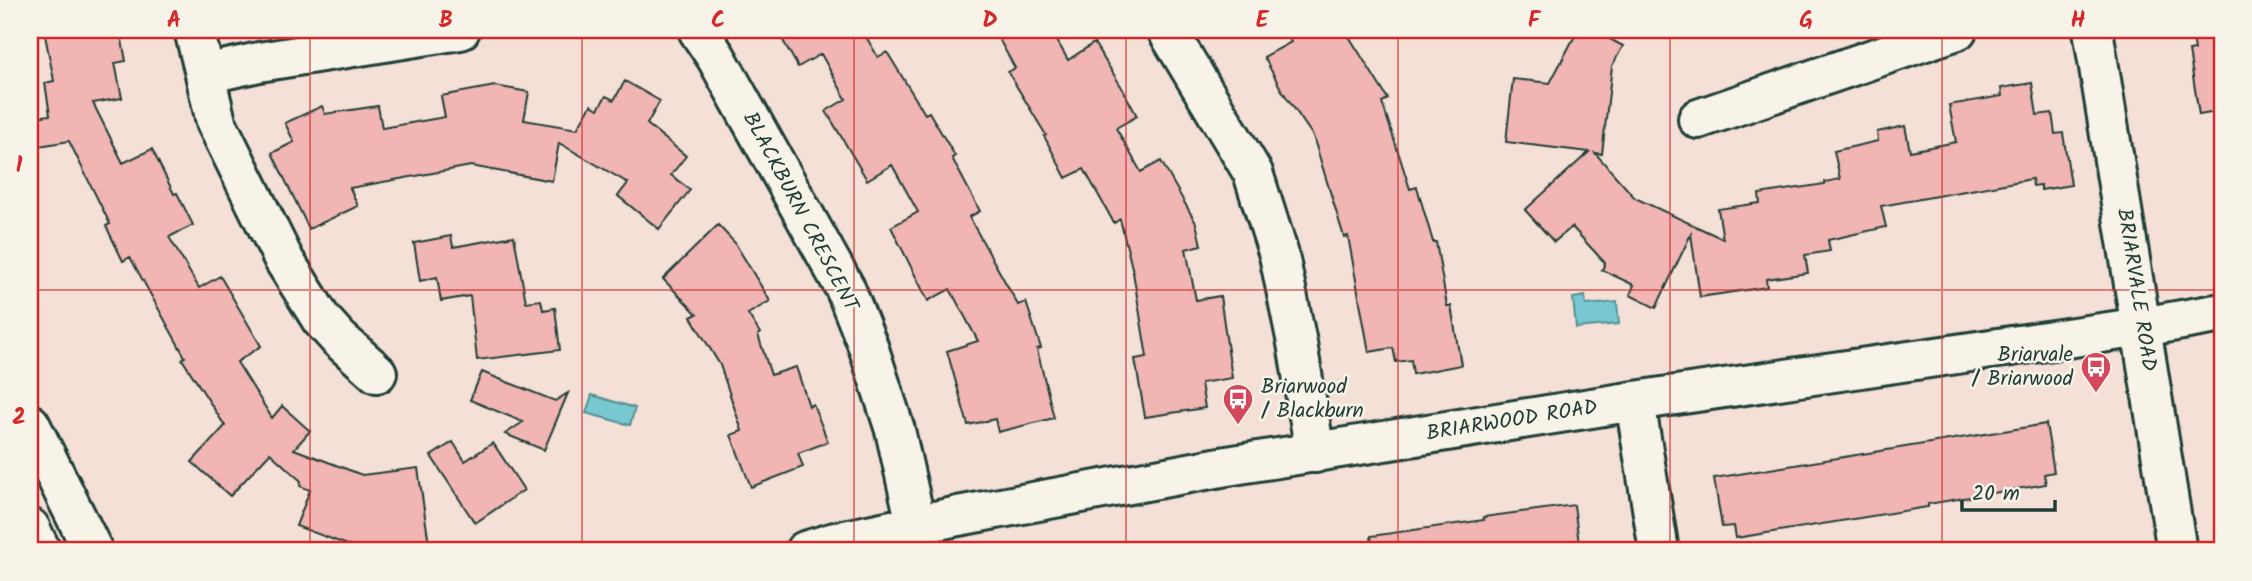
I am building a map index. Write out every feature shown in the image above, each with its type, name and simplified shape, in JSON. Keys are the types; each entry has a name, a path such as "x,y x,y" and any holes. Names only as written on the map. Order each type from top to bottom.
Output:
{"street":[{"path":"194,30 216,122 284,260 321,319 377,373"},
{"path":"205,74 259,62 460,30"},
{"name":"BLACKBURN CRESCENT","path":"698,30 716,57 845,288 868,346 891,418 920,538"},
{"path":"1167,30 1253,173 1279,255 1297,342 1315,453"},
{"path":"1698,119 1957,30"},
{"name":"BRIARVALE ROAD","path":"2093,30 2177,551"},
{"name":"BRIARWOOD ROAD","path":"805,551 835,542 920,538 1069,494 1635,401 2222,313"},
{"path":"1635,401 1659,551"},
{"path":"30,424 93,551"},
{"path":"30,528 41,551"}],"water":[{"path":"1585,296 1586,305 1617,302 1619,324 1576,328 1573,298"},
{"path":"592,395 635,408 630,425 586,413"}],"building":[{"path":"44,30 120,30 126,61 115,63 122,98 93,103 123,163 152,149 174,194 177,193 193,225 169,237 199,288 220,276 261,346 237,362 272,418 282,406 310,431 294,449 362,475 418,468 430,551 364,551 296,526 310,490 300,486 301,481 270,453 230,496 192,462 225,426 182,359 185,357 130,257 123,261 106,226 110,224 69,141 39,146 35,117 50,115 45,83 54,81"},
{"path":"777,30 862,30 878,57 887,52 925,114 929,112 955,156 952,158 980,211 969,217 1018,305 1026,302 1041,348 1037,349 1054,418 998,432 995,419 968,425 947,351 978,341 950,289 928,301 891,227 918,212 892,165 867,180 826,111 846,99 821,54 798,67"},
{"path":"994,30 1051,30 1068,60 1094,43 1121,86 1137,116 1116,128 1141,172 1161,161 1196,223 1201,245 1186,249 1196,300 1220,296 1232,378 1201,383 1205,408 1145,417 1135,359 1147,357 1133,272 1120,219 1114,223 1084,169 1066,178 1044,136 1046,135 1008,72 1015,68"},
{"path":"1284,30 1345,30 1388,99 1382,102 1410,189 1417,187 1433,242 1436,242 1461,365 1413,374 1411,360 1396,362 1393,348 1369,352 1348,236 1344,237 1313,136 1281,89 1264,57 1291,42"},
{"path":"1578,30 1593,30 1623,46 1612,66 1602,154 1595,153 1635,198 1723,239 1718,209 1760,203 1759,194 1825,184 1840,179 1834,151 1878,141 1877,132 1905,126 1910,151 1956,142 1949,105 2002,96 2001,88 2032,83 2037,115 2052,113 2055,134 2063,133 2071,185 2041,190 2041,185 2033,186 2032,179 1881,206 1886,227 1828,240 1830,251 1805,255 1808,273 1766,279 1767,287 1700,297 1691,234 1656,308 1630,295 1634,285 1602,270 1605,263 1572,227 1554,242 1525,210 1589,152 1506,142 1513,79 1550,83"},
{"path":"2192,30 2222,30 2222,111 2199,115 2189,51 2195,50"},
{"path":"625,81 660,101 647,124 686,156 671,175 690,190 659,229 618,196 628,183 559,143 552,181 471,166 350,188 358,206 309,229 272,153 294,142 285,123 322,106 325,114 378,106 382,128 445,117 441,96 495,86 529,92 524,120 577,129 591,105 598,109 606,96 614,100"},
{"path":"718,225 735,243 770,301 748,314 760,333 758,335 771,375 796,367 809,406 813,404 828,442 798,453 803,467 751,487 731,435 742,431 720,365 691,317 697,314 663,279"},
{"path":"451,236 453,247 514,236 526,302 541,300 543,310 555,308 560,350 477,360 470,296 441,301 437,277 420,281 414,243"},
{"path":"482,372 555,401 568,393 544,450 505,434 523,422 470,400"},
{"path":"2046,424 2054,472 2044,474 2046,484 1928,504 1928,507 1736,538 1734,526 1722,527 1714,478"},
{"path":"453,442 465,461 493,443 524,490 475,523 431,456"},
{"path":"1574,505 1580,551 1372,551 1371,536"}],"place":[{"name":"Briarvale / Briarwood","path":"2096,394"},
{"name":"Briarwood / Blackburn","path":"1238,426"}]}
